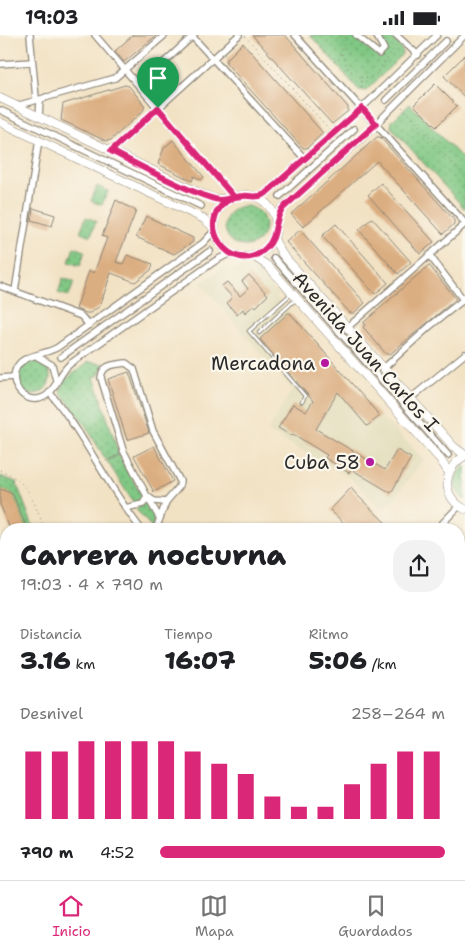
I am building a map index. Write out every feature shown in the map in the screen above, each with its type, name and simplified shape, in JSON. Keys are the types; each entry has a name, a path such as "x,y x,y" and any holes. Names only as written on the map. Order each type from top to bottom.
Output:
{"street":[{"path":"30,35 36,98"},
{"path":"16,106 36,98 46,97 115,77 165,35"},
{"path":"139,85 192,35 304,158"},
{"path":"111,151 239,35"},
{"path":"295,35 465,223 348,327"},
{"path":"356,35 379,54 384,49 376,35"},
{"path":"396,35 418,55"},
{"path":"257,198 265,194 362,108 437,35"},
{"path":"0,122 204,219 214,229 219,244 230,253 245,257 253,256 265,249 273,237 275,220 285,205 376,124 465,35"},
{"path":"99,36 232,198"},
{"path":"386,100 446,41"},
{"path":"0,64 32,62"},
{"path":"39,117 40,101 46,97"},
{"path":"0,98 214,199 250,196 257,198 267,205 275,220"},
{"path":"0,110 201,206"},
{"path":"280,196 354,129"},
{"path":"15,291 38,140"},
{"path":"230,253 215,261 70,364 62,371 50,393 44,397 30,399 18,391 14,377 19,364 24,360 49,352 203,243 214,229 218,211 232,198"},
{"name":"Avenida Juan Carlos I","path":"273,237 282,254 454,447 465,456"},
{"path":"61,357 210,251"},
{"name":"Avenida Juan Carlos I","path":"253,256 268,266 440,459 449,473"},
{"path":"384,367 430,325 464,301 430,256"},
{"name":"Avenida Juan Carlos I","path":"274,258 448,455"},
{"path":"0,286 81,316 89,325"},
{"path":"411,398 465,354"},
{"path":"37,356 52,365 56,382"},
{"path":"158,523 166,502 179,487 180,481 153,431 134,369 126,363 106,366 101,373 101,378 123,450 159,517"},
{"path":"0,378 14,377"},
{"path":"50,393 76,425 125,508 136,523"},
{"path":"444,523 462,508 448,491 449,473 453,465 465,456"},
{"path":"125,508 143,504 147,496"},
{"path":"147,496 154,501 166,502"}],"lane":[{"path":"259,333 295,296"},
{"path":"295,296 249,331 305,396 302,402"}],"path":[{"path":"244,35 333,133"},
{"path":"334,62 340,59 344,42 338,35"},
{"path":"361,79 375,75 397,44"},
{"path":"342,54 348,69 361,79 362,90"},
{"path":"399,101 434,145 465,177"},
{"path":"106,461 119,455"},
{"path":"0,470 20,480 27,489 42,523"}],"shaded area":[{"path":"226,265 236,269 254,268 278,295 276,297 380,416 424,459 391,502 381,508 352,479 268,431 292,390 201,283"}],"green space":[{"path":"310,35 341,35 346,40 351,35 356,35 379,54 384,49 376,35 385,36 396,42 403,54 366,91 359,90"},
{"path":"410,104 465,161 465,209 391,127 392,121"},
{"path":"97,186 108,191 102,205 91,201"},
{"path":"245,206 256,209 262,215 265,226 262,237 256,243 245,246 234,243 228,237 225,226 228,215 234,209"},
{"path":"86,217 96,221 91,236 80,232"},
{"path":"74,247 85,251 80,266 69,262"},
{"path":"63,278 74,282 69,296 58,293"},
{"path":"33,360 45,365 50,377 45,389 33,394 21,389 16,377 21,365"},
{"path":"88,362 104,364 98,376 94,377 119,454 106,460 84,423 60,392 65,380"},
{"path":"119,455 139,491 142,490 143,496 137,502 133,502 107,461"},
{"path":"465,466 465,500 456,488 456,478"},
{"path":"0,476 16,482 32,523 25,523 13,494 0,489"},
{"path":"147,502 155,514 153,523 148,523 136,509"}],"building":[{"path":"133,35 157,35 124,62 115,51"},
{"path":"252,35 285,35 348,107 348,111 332,124"},
{"path":"243,43 323,133 307,148 303,148 226,63 227,59"},
{"path":"465,55 465,98 444,76"},
{"path":"435,84 457,106 436,127 414,105"},
{"path":"125,85 129,86 145,106 143,111 111,140 106,141 61,120 63,104"},
{"path":"377,137 380,137 454,220 454,224 443,234 377,161 303,227 291,214"},
{"path":"173,140 204,177 201,180 194,176 192,181 158,164 164,148"},
{"path":"381,183 434,242 420,254 368,195"},
{"path":"116,200 136,211 116,262 123,264 127,255 153,264 151,270 135,282 111,273 100,306 90,313 86,313 76,309 89,271 94,273 107,238 102,236"},
{"path":"33,208 55,215 52,226 31,220"},
{"path":"146,216 193,238 193,242 174,254 136,237"},
{"path":"372,218 411,262 398,274 359,230"},
{"path":"336,224 388,283 375,294 322,236"},
{"path":"300,230 365,303 354,313 350,313 286,242"},
{"path":"429,265 456,299 390,354 386,354 363,327 365,325 363,323"},
{"path":"249,275 268,295 256,307 254,305 245,313 243,309 237,315 227,303 232,297 222,286 227,282 240,296 248,289 242,281"},
{"path":"288,313 380,416 367,426 338,392 316,429 385,470 397,450 411,458 391,493 351,469 349,473 325,458 327,455 293,434 292,436 278,428 293,404 306,412 313,401 260,339"},
{"path":"129,372 149,433 127,440 108,379"},
{"path":"154,446 173,481 154,492 134,456"},
{"path":"351,488 386,523 344,523 330,510"},
{"path":"0,489 13,494 25,523 8,523 0,504"}],"place":[{"name":"Mercadona","path":"325,363"},
{"name":"Cuba 58","path":"370,462"}],"route":[{"path":"158,108 111,151 204,195 221,200 230,199 234,197 242,195 257,198 265,194 362,108 376,124 282,209 275,220 275,232 270,244 260,253 245,257 237,256 224,249 219,244 214,231 218,211 234,197 158,108"}]}
